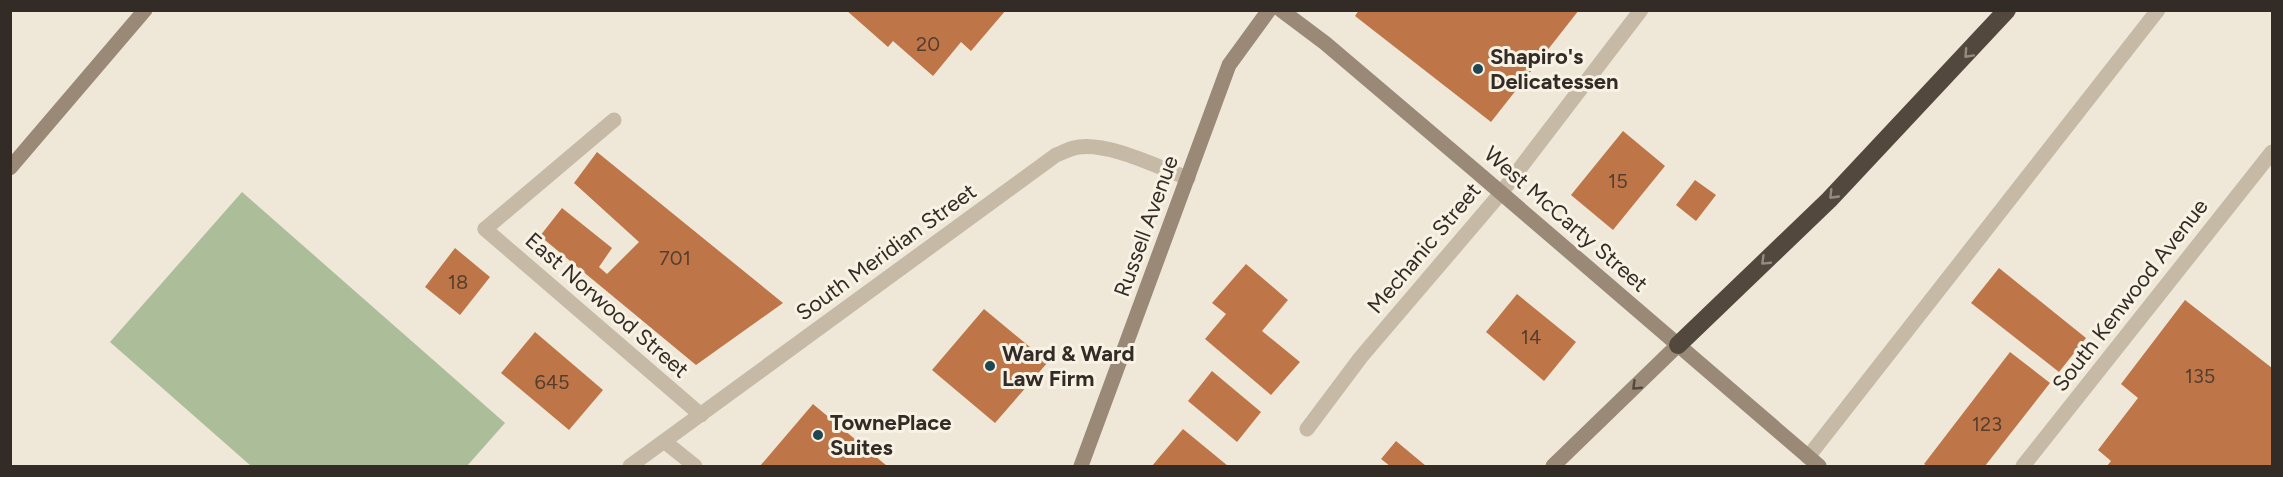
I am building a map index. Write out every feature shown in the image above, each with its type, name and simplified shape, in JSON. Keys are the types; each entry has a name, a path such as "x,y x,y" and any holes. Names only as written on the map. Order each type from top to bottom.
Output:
{"highway":[{"path":"1678,345 1829,200 1979,43 2007,10"}],"main road":[{"path":"10,168 145,10"},
{"name":"Russell Avenue","path":"1081,466 1229,65 1269,10"},
{"name":"West McCarty Street","path":"1281,10 1325,43 1813,462"},
{"path":"1553,466 1678,345"}],"street":[{"name":"Mechanic Street","path":"1307,429 1361,357 1501,193 1641,10"},
{"path":"1813,462 2158,10"},
{"name":"East Norwood Street","path":"614,120 485,229 700,415"},
{"name":"South Meridian Street","path":"630,466 1056,155 1071,148 1081,147 1107,150 1188,178"},
{"name":"South Kenwood Avenue","path":"2023,466 2272,152"},
{"path":"665,442 695,466"}],"green space":[{"path":"242,192 505,423 467,466 251,466 110,342"}],"building":[{"path":"846,10 1006,10 971,51 961,42 933,76 893,41 888,47"},
{"name":"Shapiro's Delicatessen","path":"1359,10 1579,10 1491,122 1355,16"},
{"path":"1623,131 1665,166 1613,230 1571,195"},
{"path":"597,152 783,303 696,365 540,236 562,208 612,248 599,267 607,274 639,242 574,183"},
{"path":"1695,180 1716,195 1696,221 1676,205"},
{"path":"455,248 490,277 460,315 425,287"},
{"path":"1246,264 1288,300 1262,331 1300,362 1271,395 1205,339 1226,314 1212,303"},
{"path":"1999,268 2086,338 2059,372 1971,303"},
{"path":"1517,294 1576,342 1544,381 1486,332"},
{"path":"2185,300 2272,368 2272,466 2107,466 2111,461 2098,450 2138,398 2121,384"},
{"name":"Ward & Ward Law Firm","path":"984,309 1048,362 995,423 932,370"},
{"path":"535,332 603,390 569,430 501,373"},
{"path":"2010,352 2050,383 1985,466 1927,466 1924,464"},
{"path":"1212,371 1261,412 1237,442 1188,401"},
{"name":"TownePlace Suites","path":"813,404 887,466 760,466"},
{"path":"1183,429 1228,466 1152,466"},
{"path":"1396,441 1426,466 1390,466 1381,459"}],"place":[{"name":"Shapiro's Delicatessen","path":"1478,69"},
{"name":"Ward & Ward Law Firm","path":"990,366"},
{"name":"TownePlace Suites","path":"818,435"}]}
